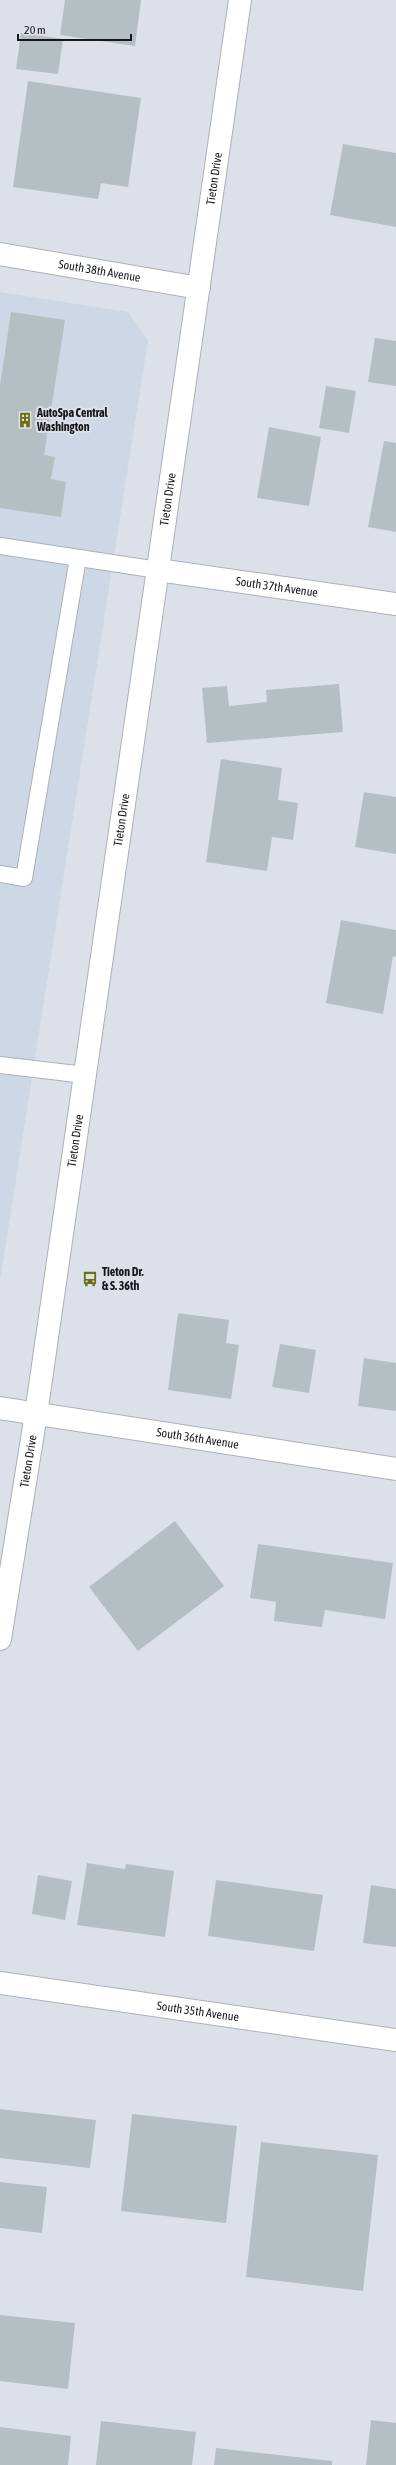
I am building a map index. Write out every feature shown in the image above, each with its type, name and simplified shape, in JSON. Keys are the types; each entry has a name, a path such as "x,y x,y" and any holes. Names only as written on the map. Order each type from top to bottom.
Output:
{"main road":[{"name":"Tieton Drive","path":"0,1639 36,1414 240,0"},
{"name":"South 38th Avenue","path":"0,254 199,288"},
{"name":"South 37th Avenue","path":"158,570 396,604"},
{"name":"South 36th Avenue","path":"0,1408 396,1469"},
{"name":"South 35th Avenue","path":"0,1983 396,2040"}],"lane":[{"path":"0,546 158,570"},
{"path":"0,874 24,878 78,558"},
{"path":"0,1065 85,1075"}],"shaded area":[{"path":"0,292 128,312 148,340 0,1281"}],"building":[{"path":"65,0 141,0 135,46 60,35"},
{"path":"21,33 63,39 58,74 16,69"},
{"path":"28,81 141,98 128,187 101,183 98,199 13,187"},
{"path":"343,144 396,153 396,227 330,215"},
{"name":"AutoSpa Central Washington","path":"11,312 65,320 44,455 55,457 51,479 66,482 61,517 0,508 0,386"},
{"path":"375,338 396,341 396,386 368,382"},
{"path":"326,386 356,391 349,433 319,428"},
{"path":"269,427 321,437 309,506 257,498"},
{"path":"384,441 396,443 396,532 368,527"},
{"path":"339,684 343,732 207,743 202,688 227,686 229,706 267,702 266,690"},
{"path":"221,759 282,768 278,800 298,803 293,840 272,837 267,871 206,862"},
{"path":"364,792 396,797 396,854 355,847"},
{"path":"341,920 396,930 396,957 393,956 383,1014 326,1003"},
{"path":"178,1313 229,1320 226,1343 239,1345 231,1399 168,1390"},
{"path":"280,1344 316,1350 309,1393 272,1387"},
{"path":"364,1358 396,1363 396,1411 358,1406"},
{"path":"175,1521 224,1586 138,1651 89,1587"},
{"path":"258,1544 393,1563 385,1619 325,1610 322,1627 274,1621 276,1602 250,1598"},
{"path":"87,1863 125,1869 126,1864 174,1871 165,1937 77,1925"},
{"path":"38,1875 72,1881 65,1920 32,1914"},
{"path":"216,1880 323,1895 314,1951 208,1936"},
{"path":"371,1885 396,1889 396,1947 363,1943"},
{"path":"0,2109 96,2120 90,2168 0,2158"},
{"path":"132,2114 237,2126 226,2223 121,2211"},
{"path":"261,2142 378,2155 363,2291 246,2277"},
{"path":"0,2182 47,2187 42,2233 0,2228"},
{"path":"0,2315 75,2323 68,2389 0,2381"},
{"path":"371,2420 396,2423 396,2465 366,2465"},
{"path":"101,2421 196,2432 192,2465 96,2465"},
{"path":"0,2427 71,2436 68,2465 0,2465"},
{"path":"216,2448 332,2461 332,2465 214,2465"}],"place":[{"name":"AutoSpa Central Washington","path":"25,420"},
{"name":"Tieton Dr. & S. 36th","path":"90,1279"}]}
